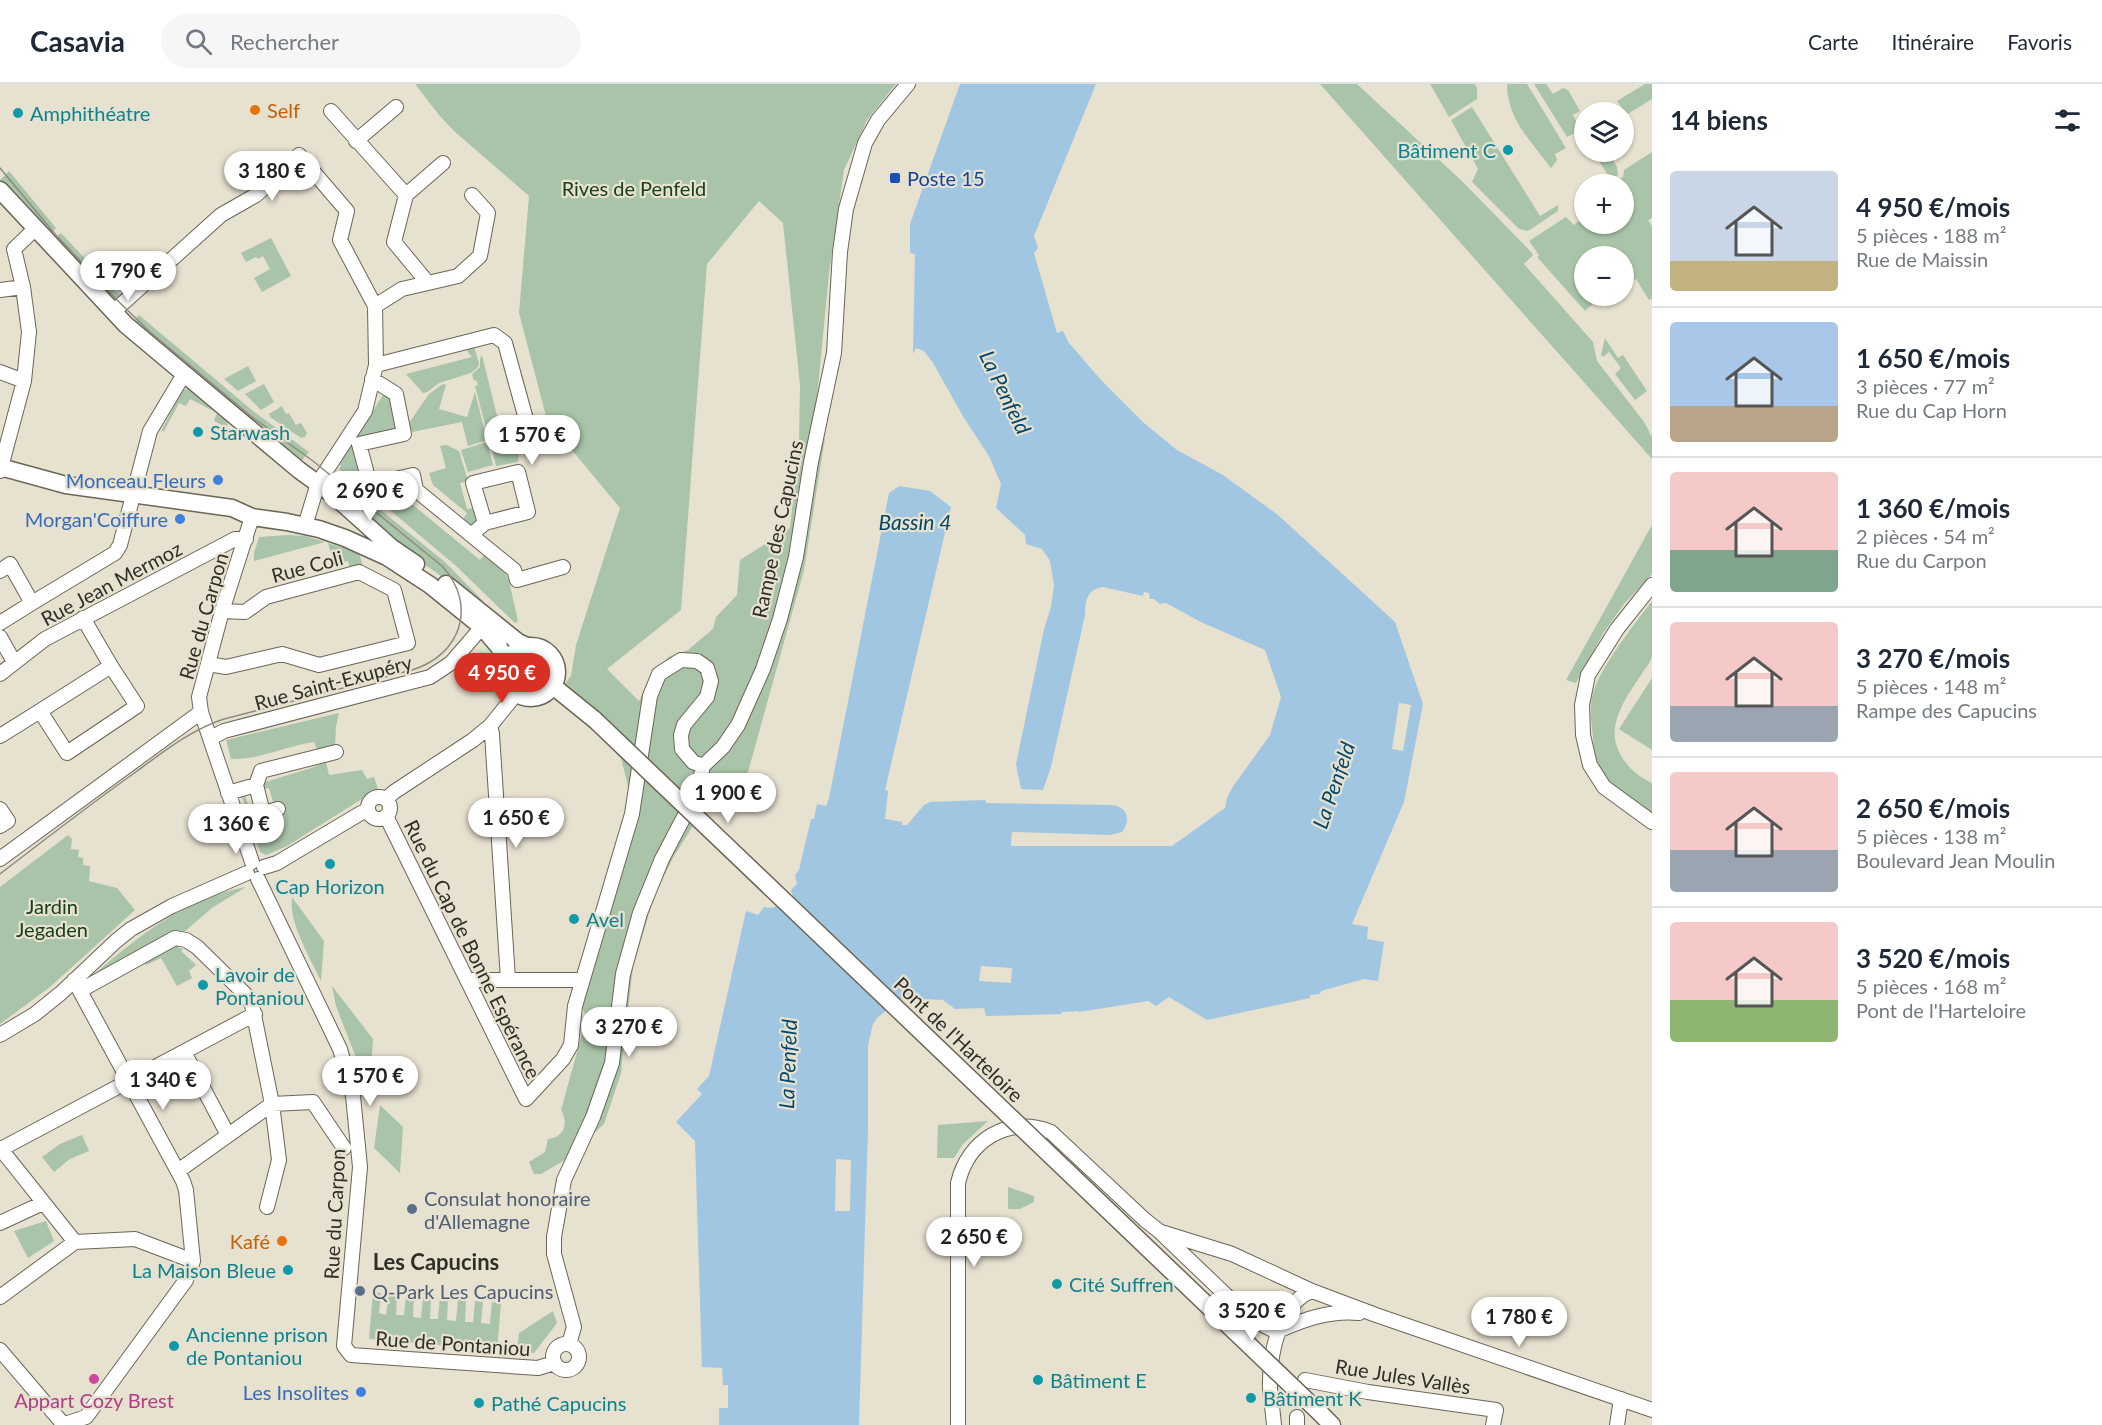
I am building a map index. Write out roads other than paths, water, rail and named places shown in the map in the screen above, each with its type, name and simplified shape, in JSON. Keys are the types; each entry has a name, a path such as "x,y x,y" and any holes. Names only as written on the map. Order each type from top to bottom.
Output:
{"main road":[{"path":"0,189 113,312 184,374 299,470 318,483 391,547 445,583 518,642 543,649 555,661 557,678 553,686 537,698 522,697 516,694 505,680 506,662 514,651 527,646"},
{"path":"1,468 66,485 232,508 252,517 342,527 416,564"},
{"path":"232,508 241,506 306,522 387,557 430,585 482,627 499,646 506,662"},
{"name":"Pont de l'Harteloire","path":"553,686 595,720 1332,1425"}],"street":[{"name":"Rampe des Capucins","path":"703,766 723,747 738,725 763,669 780,619 796,557 811,462 834,353 840,252 846,209 865,143 878,120 908,84"},
{"path":"356,141 396,107"},
{"path":"331,111 406,195"},
{"path":"113,312 221,215 256,195 299,155 347,211 340,240 375,306 374,372 365,411 318,483 306,522"},
{"path":"428,284 394,242 406,195 443,163"},
{"path":"375,306 402,289 458,276 480,256 488,213 472,195"},
{"path":"1,468 24,381 29,332 23,287 14,249 36,228"},
{"path":"0,290 23,287"},
{"path":"374,372 494,335 505,343 529,430"},
{"path":"0,372 24,381"},
{"path":"374,372 396,394 404,434 359,444 370,485 413,476 416,490 513,570 517,580 563,567"},
{"path":"0,623 115,553 120,545 150,431 184,374"},
{"path":"471,535 484,523 528,512 518,472 473,483 484,523"},
{"name":"Rue du Carpon","path":"252,517 222,611 199,698 201,712 255,870 340,1049 353,1096 360,1167 344,1346 348,1354"},
{"name":"Rue Jean Mermoz","path":"0,674 45,639 83,618 235,538 246,539"},
{"path":"0,570 10,564 32,603"},
{"name":"Rue Coli","path":"208,664 226,667 282,654 319,665 408,642 394,590 359,572 266,597 246,612 222,611"},
{"path":"1652,585 1617,629 1588,675 1582,705 1583,735 1590,765 1604,787 1652,822"},
{"path":"40,711 67,753 137,706 83,618"},
{"name":"Rue Saint-Exupéry","path":"211,738 225,731 430,677 451,663 482,627"},
{"path":"0,637 14,662"},
{"path":"468,980 582,980 632,814 650,696 659,674 681,660 697,661 707,668 711,681 707,697 684,725 681,735 682,749 693,762 703,766 698,790 662,859 640,913 623,974 612,1063 593,1117 564,1180 555,1227 554,1254 574,1327 569,1344"},
{"path":"0,736 111,666"},
{"path":"386,799 473,740 490,726 516,694"},
{"path":"0,859 201,712"},
{"path":"490,726 508,979"},
{"path":"278,809 263,813 256,785 261,771 336,752"},
{"path":"228,793 256,785"},
{"path":"382,796 390,807 386,816 376,818 368,810 369,803 374,798 382,796"},
{"path":"0,809 8,821 0,826"},
{"path":"78,985 116,940 146,920 172,906 255,870 277,863 368,810"},
{"name":"Rue du Cap de Bonne Espérance","path":"386,816 526,1099 563,1059 571,1045 572,1017 582,980"},
{"path":"0,1035 78,985 175,938 186,940 197,947 248,997 255,1014 272,1104 279,1160 267,1207"},
{"path":"0,1350 63,1425 87,1417 186,1280 194,1261 186,1190 78,985"},
{"path":"75,1242 0,1148 255,1014"},
{"path":"184,1052 228,1135"},
{"path":"178,1172 272,1104 313,1102 344,1148"},
{"path":"958,1425 958,1183 961,1170 980,1142 994,1133 1006,1130 1033,1126 1051,1132 1251,1319 1270,1339 1273,1354"},
{"path":"0,1223 43,1203"},
{"path":"1159,1231 1232,1254 1305,1289 1376,1315 1652,1410"},
{"path":"0,1297 75,1242 135,1239 194,1261"},
{"path":"1300,1321 1307,1305 1305,1289"},
{"path":"1274,1425 1270,1388 1273,1354 1290,1307 1305,1289"},
{"path":"1251,1319 1273,1330 1280,1330 1300,1321 1341,1312 1376,1315"},
{"path":"569,1344 578,1353 576,1365 565,1370 554,1363 553,1355 557,1347 569,1344"},
{"name":"Rue de Pontaniou","path":"348,1354 538,1368 554,1363"},
{"name":"Rue Jules Vallès","path":"1305,1380 1368,1392 1496,1410 1493,1425"},
{"path":"1617,1425 1621,1400"}],"water":[{"path":"960,84 1096,84 1034,236 1038,248 1034,253 1057,333 1063,331 1069,343 1101,380 1144,423 1177,450 1223,475 1278,515 1395,622 1423,704 1404,802 1352,924 1368,927 1367,939 1384,942 1378,981 1364,979 1321,991 1320,994 1310,995 1310,998 1207,1020 1169,997 1156,1006 1148,1001 1079,1012 1062,1012 1061,1014 986,1016 984,1008 955,1009 943,1000 905,998 899,1000 877,1018 873,1024 868,1045 868,1129 859,1425 719,1425 719,1408 728,1408 728,1385 723,1385 722,1368 702,1367 695,1141 676,1122 702,1094 697,1089 709,1076 746,911 758,915 764,907 772,908 794,900 791,890 797,884 795,875 799,870 811,819 814,819 817,804 826,806 829,798 889,493 899,486 930,491 951,507 885,790 888,791 885,819 907,825 924,805 930,802 985,800 986,803 1113,805 1122,809 1126,815 1125,828 1122,832 1110,835 1012,832 1011,846 1172,846 1225,808 1232,788 1270,735 1281,697 1265,650 1201,622 1166,603 1160,604 1150,599 1149,593 1144,592 1143,596 1103,587 1098,588 1090,593 1086,601 1085,615 1051,767 1043,790 1021,789 1016,764 1044,629 1051,607 1054,585 1050,561 1042,549 1026,544 1025,535 996,508 1001,484 989,456 964,418 933,363 924,351 916,348 913,354 915,254 910,253 910,224"}],"tram line":[{"path":"0,168 55,234 150,332 252,417 313,461 442,566 453,581 459,597 461,612 459,627 453,641 429,663 412,670 224,719 200,729 155,758 0,874"}],"place":[{"name":"Self","path":"255,110"},
{"name":"Amphithéatre","path":"18,113"},
{"name":"Bâtiment C","path":"1508,150"},
{"name":"Poste 15","path":"895,178"},
{"name":"Starwash","path":"198,432"},
{"name":"Monceau Fleurs","path":"218,480"},
{"name":"Morgan'Coiffure","path":"180,519"},
{"name":"Cap Horizon","path":"330,864"},
{"name":"Avel","path":"574,919"},
{"name":"Lavoir de Pontaniou","path":"203,985"},
{"name":"Consulat honoraire d'Allemagne","path":"412,1209"},
{"name":"Kafé","path":"282,1241"},
{"name":"La Maison Bleue","path":"288,1270"},
{"name":"Cité Suffren","path":"1057,1284"},
{"name":"Q-Park Les Capucins","path":"360,1291"},
{"name":"Ancienne prison de Pontaniou","path":"174,1346"},
{"name":"Appart Cozy Brest","path":"94,1379"},
{"name":"Bâtiment E","path":"1038,1380"},
{"name":"Les Insolites","path":"361,1392"},
{"name":"Bâtiment K","path":"1251,1398"},
{"name":"Pathé Capucins","path":"479,1403"}],"district":[{"name":"Les Capucins","path":"436,1261"}],"park label":[{"name":"Rives de Penfeld","path":"634,188"},
{"name":"Jardin Jegaden","path":"52,918"}],"water label":[{"name":"La Penfeld","path":"1006,392"},
{"name":"Bassin 4","path":"915,521"},
{"name":"La Penfeld","path":"1333,785"},
{"name":"La Penfeld","path":"787,1064"}]}
